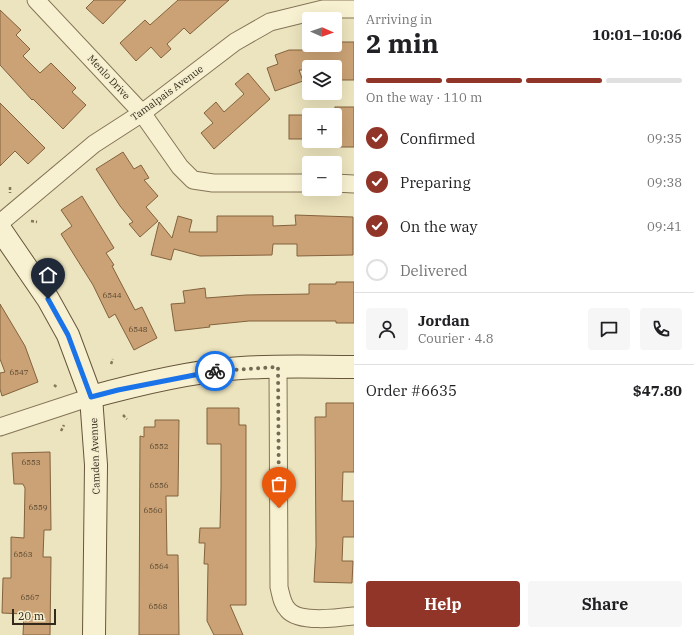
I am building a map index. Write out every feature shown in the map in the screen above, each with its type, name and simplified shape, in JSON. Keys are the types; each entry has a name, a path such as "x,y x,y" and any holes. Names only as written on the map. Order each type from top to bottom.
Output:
{"street":[{"name":"Menlo Drive","path":"36,0 142,113 180,168 193,180 213,183 302,183"},
{"name":"Tamalpais Avenue","path":"0,223 94,144 142,113 235,42 270,22 323,9 354,9"},
{"path":"342,184 354,184"},
{"name":"Camden Avenue","path":"0,229 48,299 68,335 91,397 96,465 94,635"},
{"path":"278,367 280,587 282,601 288,611 298,616 318,618 354,616"},
{"path":"0,427 91,397 193,374 228,369 278,367 354,367"}],"path":[{"path":"10,187 10,193"},
{"path":"31,221 37,222"},
{"path":"111,364 114,359"},
{"path":"54,385 58,388"},
{"path":"123,415 126,419"},
{"path":"61,431 64,425"}],"building":[{"path":"94,0 126,0 103,24 86,8"},
{"path":"178,0 229,0 190,34 184,28 167,44 171,49 161,58 151,47 136,61 120,43 145,20 150,25"},
{"path":"0,10 21,30 16,35 30,49 23,56 40,73 51,63 76,88 72,92 86,105 63,129 33,99 32,100 0,65"},
{"path":"342,42 354,42 354,80 342,80 342,60 302,60 302,70 299,70 302,81 275,91 267,68 278,64 275,55 289,50 302,50 302,52 342,52"},
{"path":"248,73 270,99 214,149 201,133 213,123 204,113 216,102 224,112 244,94 235,84"},
{"path":"0,103 45,148 28,164 15,151 0,166"},
{"path":"354,107 354,147 342,147 342,108 335,108"},
{"path":"289,115 302,115 302,139 289,139"},
{"path":"123,152 134,169 141,165 149,178 144,180 158,196 146,207 158,221 140,237 129,224 133,222 120,206 96,169"},
{"path":"82,196 114,248 106,253 114,265 112,266 135,310 142,307 157,338 134,350 115,314 109,318 93,285 61,234 72,226 61,210"},
{"path":"295,215 353,217 353,255 297,256 297,244 273,244 272,255 200,256 174,249 171,260 151,255 159,222 172,238 178,216 192,220 189,232 217,232 217,216 273,216 273,226 296,225"},
{"path":"336,282 354,282 354,323 336,323 336,321 249,321 209,325 210,327 175,331 171,304 185,303 183,291 205,288 206,298 246,295 309,294 309,284 336,284"},
{"path":"0,304 25,346 38,382 2,396 0,389 0,373 5,372 0,359"},
{"path":"326,403 354,403 354,472 343,472 342,501 354,501 354,537 343,537 342,561 353,561 352,583 314,582 316,546 315,417 326,417"},
{"path":"207,408 239,408 239,425 246,425 246,605 230,605 243,635 214,635 207,621 208,564 204,564 205,543 199,543 200,528 220,528 221,444 207,444"},
{"path":"155,420 179,420 178,496 166,496 167,555 178,555 179,635 139,635 140,436 144,437 144,427 155,427"},
{"path":"50,452 51,530 44,530 43,557 51,557 50,635 23,635 24,614 2,613 3,578 11,578 11,537 24,538 25,488 23,484 14,484 12,453"}],"way so far":[{"path":"215,371 278,367 279,508"}],"route":[{"path":"48,299 68,335 84,374 91,397 193,374 215,371"}]}
